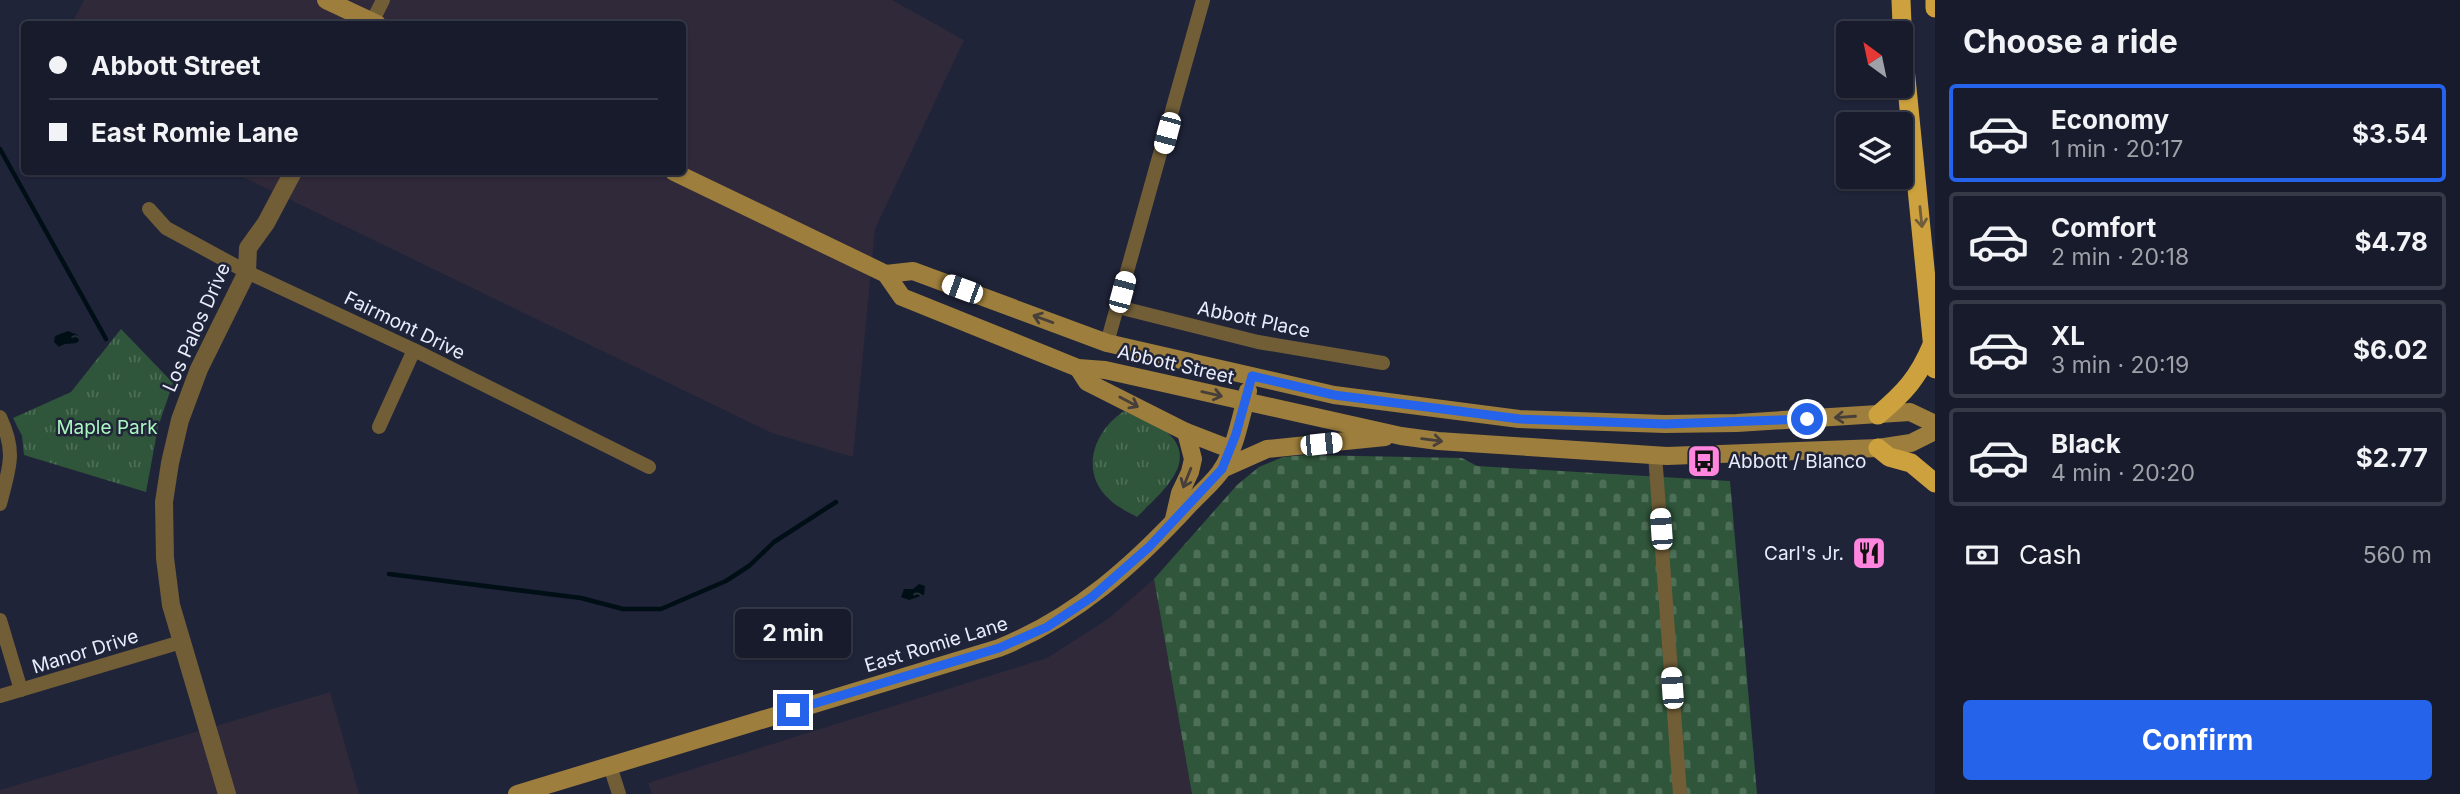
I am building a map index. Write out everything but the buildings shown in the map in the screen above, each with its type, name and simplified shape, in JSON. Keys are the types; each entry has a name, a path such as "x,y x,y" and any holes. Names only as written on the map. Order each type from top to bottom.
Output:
{"highway":[{"path":"1901,0 1903,48 1935,369"},
{"path":"1934,0 1935,8"},
{"path":"1878,415 1900,397 1921,371 1932,344"},
{"path":"1878,448 1889,457 1911,463 1935,483"}],"main road":[{"path":"326,0 367,21"},
{"name":"Abbott Street","path":"680,175 886,274 902,297 1078,368 1105,370 1401,436 1438,441 1655,453 1667,456 1878,448 1911,443 1935,431"},
{"name":"Abbott Street","path":"886,274 914,271 1107,343 1334,395 1520,419 1665,424 1737,423 1910,412 1935,424"},
{"path":"1078,368 1087,382 1186,432 1230,449"},
{"name":"East Romie Lane","path":"517,794 965,659 1020,640 1047,627 1092,597 1172,524 1222,469 1252,376"},
{"path":"1172,524 1193,459 1186,432"},
{"path":"1222,469 1267,449 1401,436"}],"street":[{"path":"374,21 383,0"},
{"path":"1107,343 1203,0"},
{"name":"Los Palos Drive","path":"227,794 171,605 165,558 164,502 170,463 188,396 247,272 248,248 266,223 291,175"},
{"name":"Fairmont Drive","path":"149,209 166,228 247,272 414,350 649,467"},
{"name":"Abbott Place","path":"1118,307 1258,342 1382,363"},
{"path":"379,427 414,350"},
{"path":"0,417 10,442 6,455 10,469 0,504"},
{"path":"1655,453 1680,794"},
{"path":"0,620 21,690"},
{"name":"Manor Drive","path":"0,696 180,642"},
{"path":"610,766 619,794"}],"shaded area":[{"path":"84,0 892,0 964,40 875,229 853,457 772,433 239,175 686,175 686,21 74,21"},
{"path":"1154,579 1192,794 652,794 648,783 1047,658 1108,619"},
{"path":"330,692 359,794 0,794 0,790"}],"green space":[{"name":"Maple Park","path":"121,329 173,383 158,427 146,492 24,455 22,436 13,418 71,392"},
{"path":"1124,411 1153,423 1168,433 1177,444 1180,456 1172,478 1137,517 1109,499 1094,476 1094,452 1098,440 1105,429"},
{"path":"1306,455 1462,458 1477,466 1730,481 1757,794 1192,794 1154,579 1237,485 1259,467 1283,457"}],"water":[{"path":"68,331 78,335 79,341 59,347 54,342 55,336"},
{"path":"919,584 925,586 924,595 909,600 901,597 904,589 913,589"}],"waterway":[{"path":"0,149 106,339"},
{"path":"389,574 581,598 623,609 661,609 726,581 749,566 774,542 836,502"}],"place":[{"name":"Abbott / Blanco","path":"1704,461"},
{"name":"Carl's Jr.","path":"1869,553"}],"route":[{"path":"793,710 999,648 1047,627 1092,597 1149,547 1222,469 1236,434 1252,376 1334,395 1520,419 1665,424 1807,419"}]}
